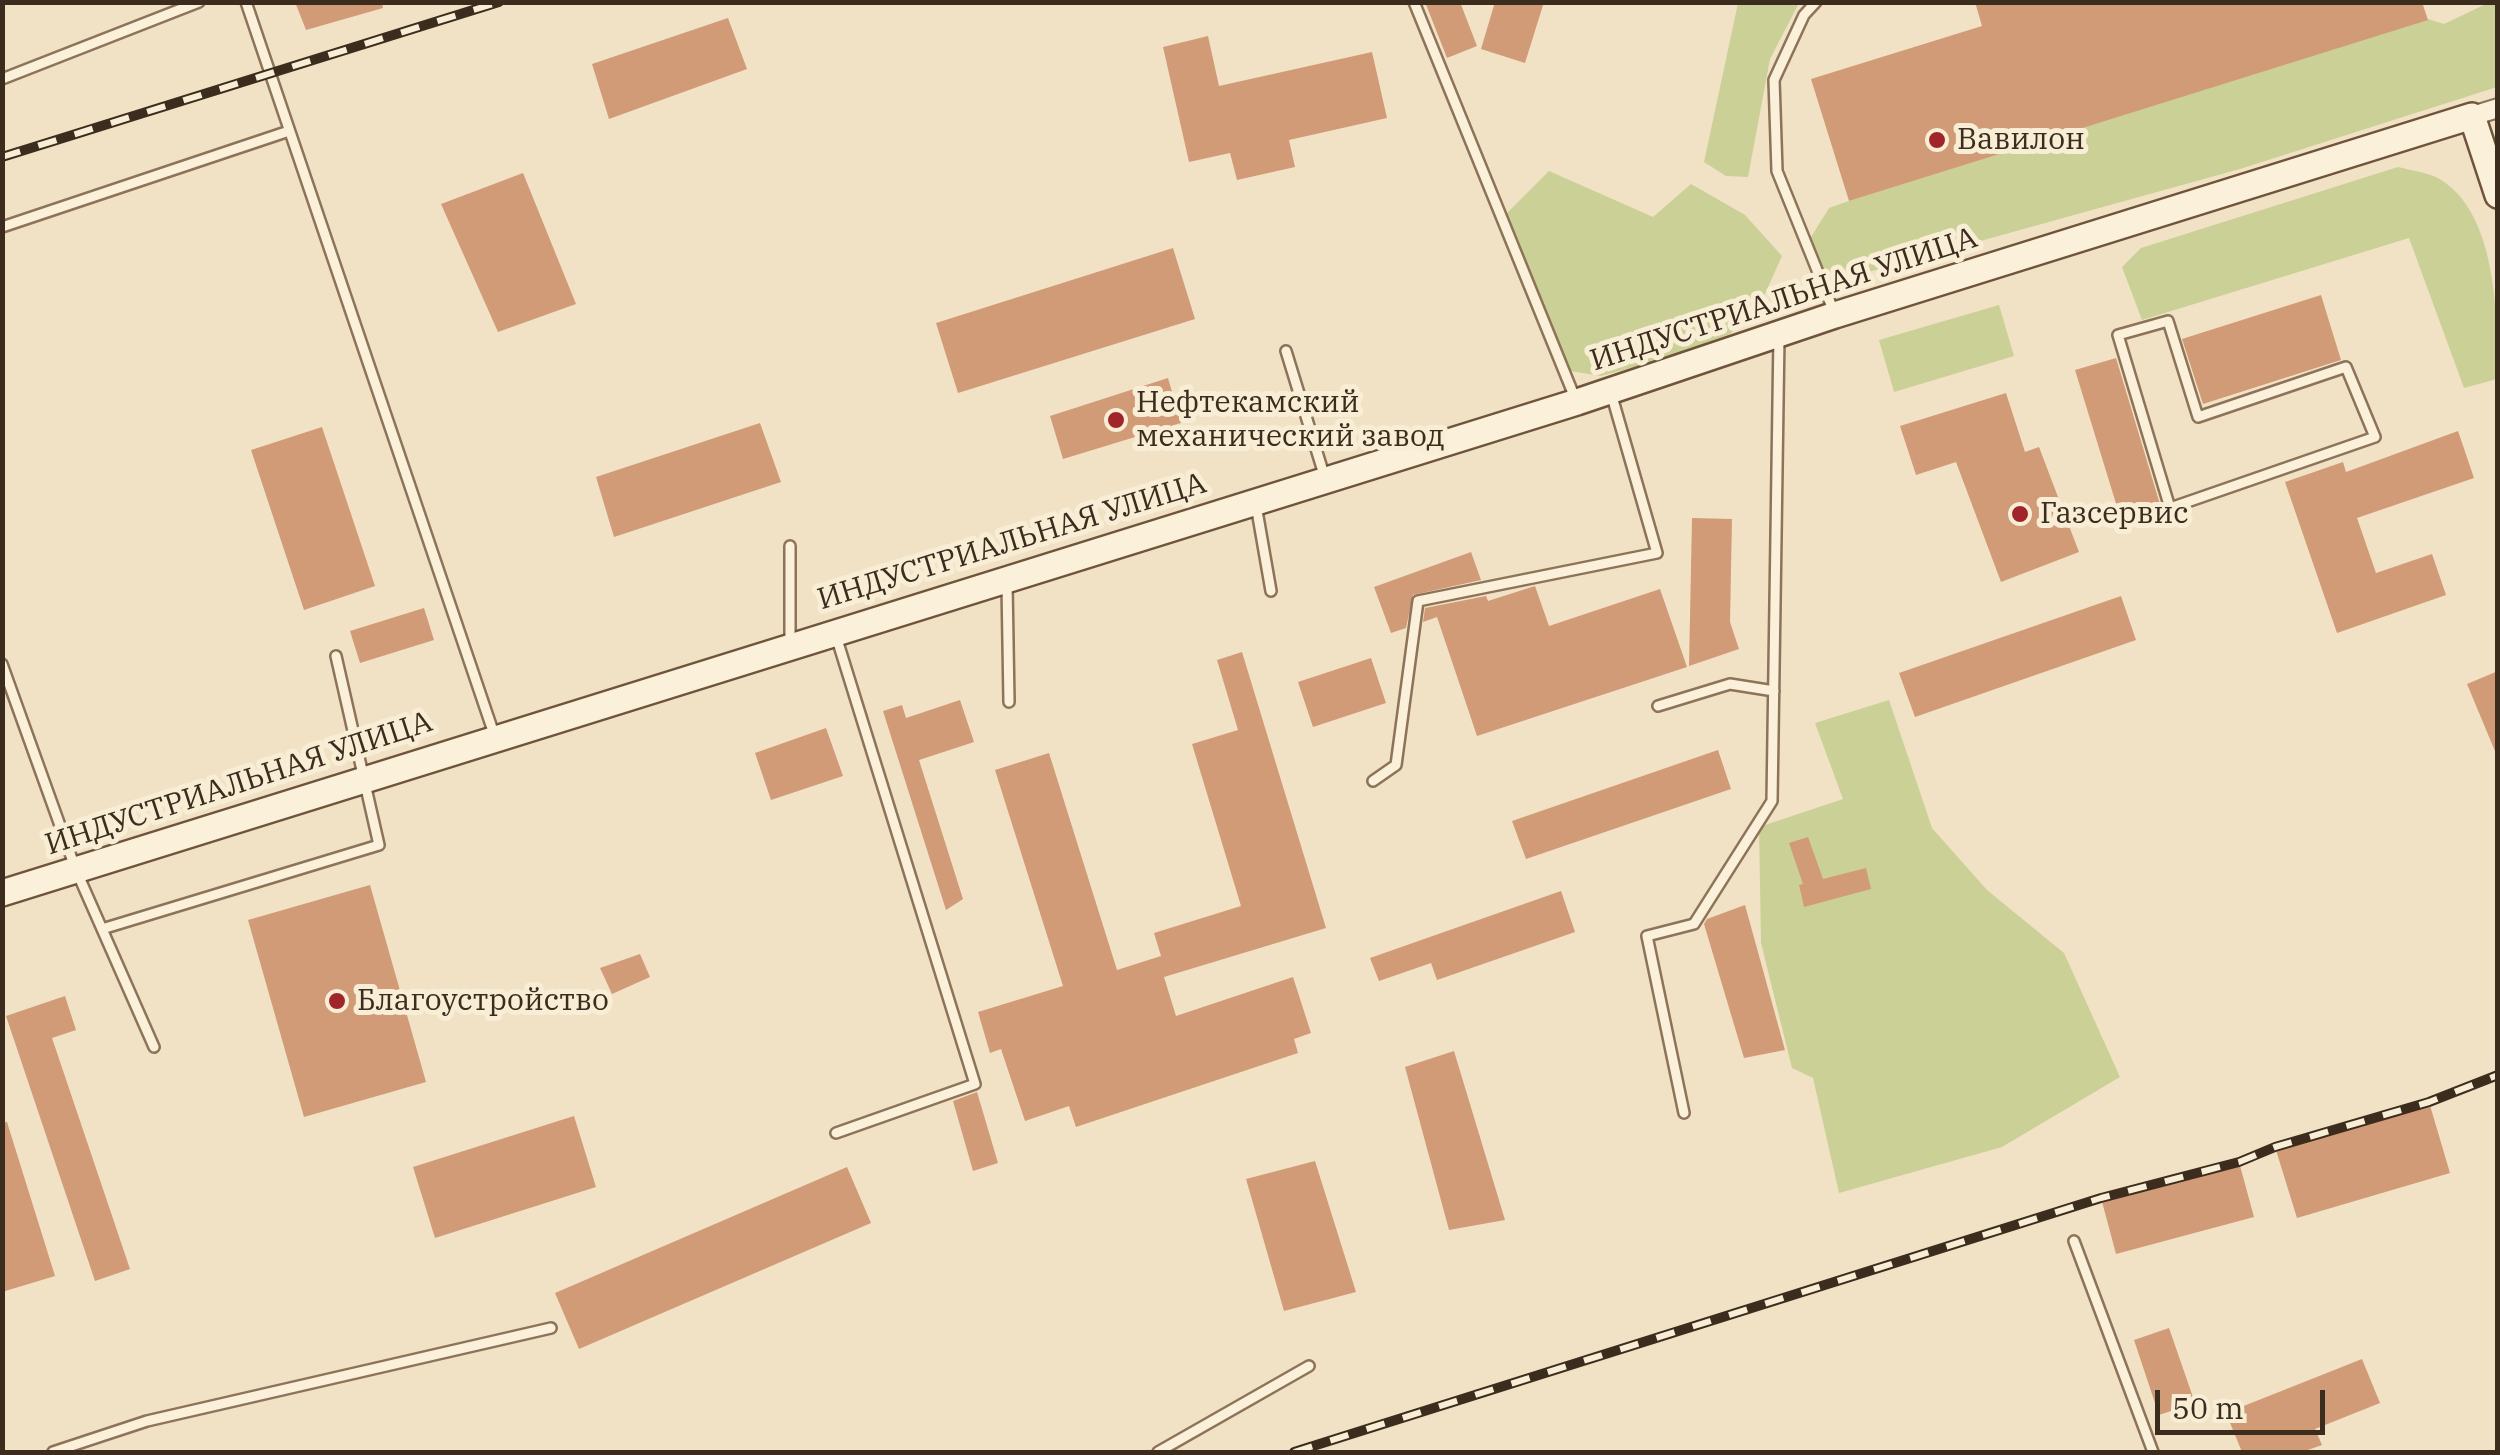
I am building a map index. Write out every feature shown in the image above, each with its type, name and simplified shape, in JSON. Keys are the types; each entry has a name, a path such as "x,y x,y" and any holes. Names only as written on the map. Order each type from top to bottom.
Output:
{"main road":[{"name":"ИНДУСТРИАЛЬНАЯ УЛИЦА","path":"2,893 1577,402 1835,315 2472,116"},
{"path":"2472,116 2498,195"}],"street":[{"name":"ИНДУСТРИАЛЬНАЯ УЛИЦА","path":"2472,116 2498,108"}],"lane":[{"path":"2,79 199,2"},
{"path":"246,2 495,737"},
{"path":"1414,2 1577,402"},
{"path":"1816,2 1804,16 1774,80 1777,171 1835,315"},
{"path":"2,226 289,131"},
{"path":"2168,321 2198,417 2346,367 2374,437 2170,508 2118,336 2168,321"},
{"path":"1684,1113 1647,936 1694,924 1772,800 1779,334"},
{"path":"1286,352 1325,480"},
{"path":"1372,781 1396,765 1418,601 1657,553 1610,391"},
{"path":"1255,501 1270,592"},
{"path":"790,546 790,645"},
{"path":"1007,578 1010,702"},
{"path":"834,632 976,1084 836,1133"},
{"path":"102,929 378,846 336,656"},
{"path":"2,664 76,870 154,1047"},
{"path":"1658,706 1730,684 1774,692"},
{"path":"2074,1241 2152,1452"},
{"path":"53,1452 146,1422 551,1328"},
{"path":"1158,1452 1308,1366"}],"green space":[{"path":"1738,3 1799,3 1770,59 1748,177 1726,176 1704,162"},
{"path":"2488,3 2497,3 2497,87 2240,169 1818,286 1803,250 1829,208 2428,19 2444,24"},
{"path":"2398,167 2436,177 2456,192 2472,214 2490,268 2497,327 2497,379 2464,388 2409,238 2142,320 2122,267 2141,248"},
{"path":"1549,171 1653,217 1691,184 1745,215 1782,256 1760,305 1730,334 1664,359 1601,376 1558,369 1500,220"},
{"path":"1999,305 2014,356 1894,392 1879,340"},
{"path":"1889,700 1932,828 1987,890 2064,953 2120,1077 2002,1147 1839,1193 1813,1078 1792,1068 1761,943 1759,827 1843,799 1815,723"}],"building":[{"path":"295,2 382,2 383,8 306,30"},
{"path":"1425,2 1460,2 1477,46 1447,58"},
{"path":"1495,2 1544,2 1525,63 1481,49"},
{"name":"Вавилон","path":"1975,2 2422,2 2428,20 1849,201 1811,79 1982,26"},
{"path":"728,18 747,69 609,119 592,64"},
{"path":"1208,36 1219,86 1372,52 1387,118 1289,140 1295,167 1237,180 1230,153 1189,162 1163,47"},
{"path":"523,173 576,304 498,332 441,204"},
{"path":"1173,248 1195,319 958,393 936,323"},
{"path":"2321,295 2341,360 2203,404 2182,339"},
{"path":"2116,358 2162,511 2122,523 2075,370"},
{"name":"Нефтекамский механический завод","path":"1168,378 1181,423 1063,459 1050,416"},
{"path":"2006,393 2025,452 2039,447 2079,552 2001,582 1956,462 1916,475 1900,426"},
{"path":"760,423 781,482 614,537 596,477"},
{"path":"322,427 375,586 304,610 251,450"},
{"path":"2458,431 2474,478 2357,518 2376,573 2432,554 2446,595 2337,633 2285,482 2343,462 2346,472"},
{"path":"1692,518 1732,519 1730,622 1739,649 1689,666"},
{"path":"1471,552 1481,580 1413,595 1406,628 1391,633 1374,587"},
{"path":"1535,586 1549,626 1660,589 1687,667 1477,736 1437,617 1423,622 1425,608 1486,596 1488,601"},
{"path":"2121,596 2136,640 1915,717 1899,673"},
{"path":"424,608 434,640 360,663 350,631"},
{"path":"1242,652 1326,928 1164,977 1176,1016 1293,977 1311,1033 1294,1039 1298,1053 1076,1127 1069,1106 1025,1121 1001,1049 990,1053 978,1012 1063,986 995,770 1049,753 1117,970 1161,956 1154,933 1241,906 1192,744 1238,730 1217,660"},
{"path":"1371,658 1386,703 1313,727 1298,682"},
{"path":"2498,671 2498,756 2497,756 2467,684"},
{"path":"960,700 974,742 919,760 963,899 946,910 883,711 902,705 906,718"},
{"path":"826,728 843,776 771,800 755,753"},
{"path":"1718,750 1731,789 1526,859 1512,821"},
{"path":"1808,837 1823,879 1866,868 1871,889 1804,907 1799,885 1803,884 1789,843"},
{"name":"Благоустройство","path":"370,885 426,1082 304,1117 248,920"},
{"path":"1561,891 1575,932 1437,980 1431,963 1379,981 1370,958"},
{"path":"1745,905 1785,1050 1744,1058 1704,924 1707,919"},
{"path":"640,954 650,977 612,994 600,968"},
{"path":"65,996 76,1030 52,1038 130,1269 95,1281 6,1016"},
{"path":"1454,1051 1505,1220 1449,1230 1405,1067"},
{"path":"977,1092 998,1163 973,1171 953,1101"},
{"path":"2429,1102 2450,1173 2297,1218 2275,1147"},
{"path":"574,1116 596,1187 435,1238 413,1167"},
{"path":"7,1122 55,1276 2,1292 2,1123"},
{"path":"1315,1161 1356,1292 1284,1311 1246,1179"},
{"path":"2239,1162 2254,1217 2116,1254 2101,1198"},
{"path":"847,1167 871,1223 579,1349 555,1293"},
{"path":"2169,1328 2195,1403 2159,1415 2134,1340"},
{"path":"2362,1359 2380,1403 2315,1429 2322,1445 2302,1452 2242,1452 2226,1413"}],"railway":[{"path":"2,157 499,2"},
{"path":"1294,1452 2101,1198 2239,1162 2275,1147 2429,1102 2498,1075"}],"place":[{"name":"Вавилон","path":"1937,140"},
{"name":"Нефтекамский механический завод","path":"1116,420"},
{"name":"Газсервис","path":"2020,514"},
{"name":"Благоустройство","path":"337,1001"}]}
